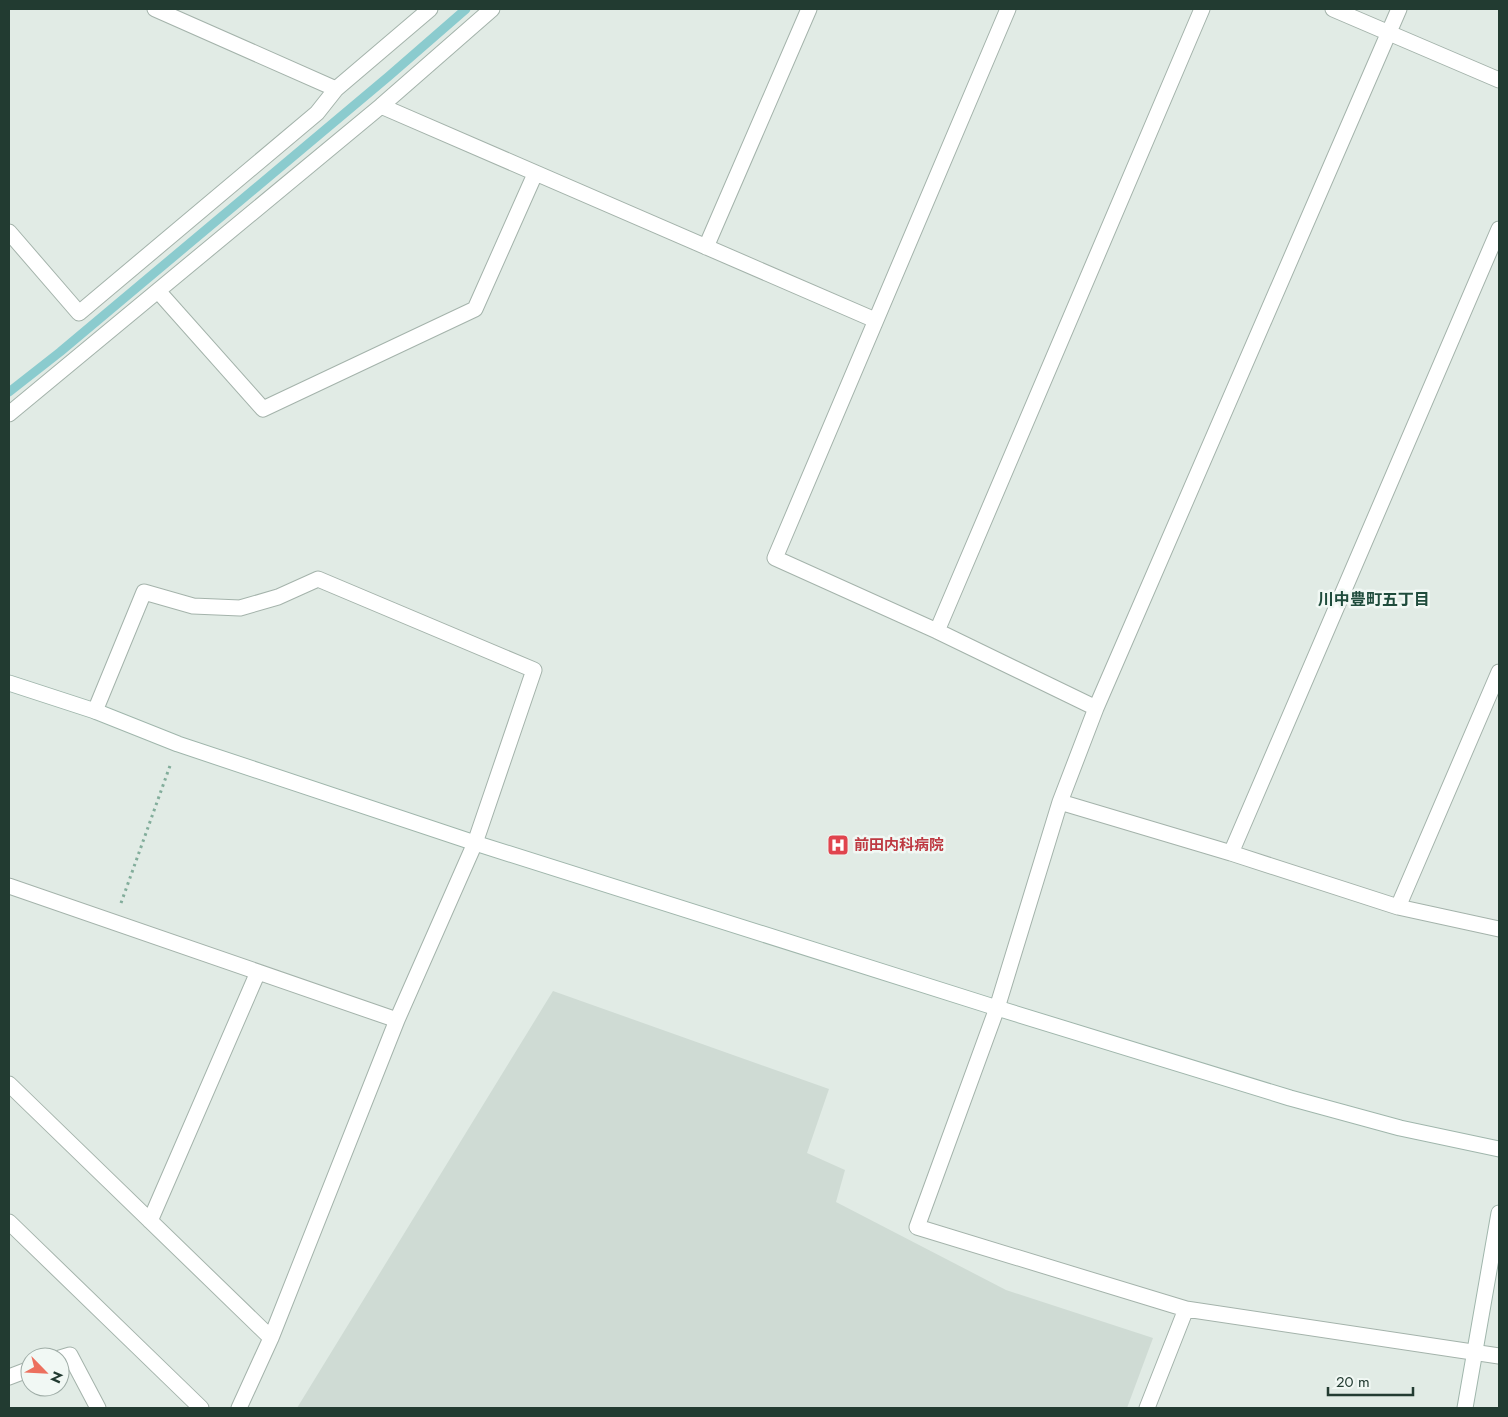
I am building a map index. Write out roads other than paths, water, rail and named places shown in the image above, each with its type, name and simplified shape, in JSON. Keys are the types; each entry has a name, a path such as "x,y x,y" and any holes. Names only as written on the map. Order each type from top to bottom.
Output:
{"street":[{"path":"155,9 336,90"},
{"path":"9,232 78,313 318,113 336,90 430,9"},
{"path":"9,414 381,106 492,9"},
{"path":"706,247 808,9"},
{"path":"1008,9 775,558 936,631 1096,708"},
{"path":"936,631 1202,9"},
{"path":"1333,9 1499,80"},
{"path":"1399,9 1096,708 1060,802 997,1008 917,1227 1186,1309 1499,1356"},
{"path":"381,106 875,320"},
{"path":"158,291 263,408 475,309 535,174"},
{"path":"1231,853 1499,229"},
{"path":"95,711 144,592 193,606 240,608 278,597 318,579 534,670 474,843 396,1020 271,1338 239,1408"},
{"path":"1398,907 1499,672"},
{"path":"9,683 95,711 178,744 474,843 997,1008 1308,1103 1400,1128 1499,1149"},
{"path":"1060,802 1231,853 1398,907 1499,929"},
{"path":"9,886 396,1020"},
{"path":"150,1221 258,972"},
{"path":"9,1084 271,1338"},
{"path":"1465,1408 1499,1213"},
{"path":"9,1222 201,1408"},
{"path":"1147,1408 1186,1309"},
{"path":"70,1355 98,1408"}],"waterway":[{"path":"9,392 60,352 466,9"}],"place":[{"name":"前田内科病院","path":"838,845"}],"district":[{"name":"川中豊町五丁目","path":"1374,599"}]}
